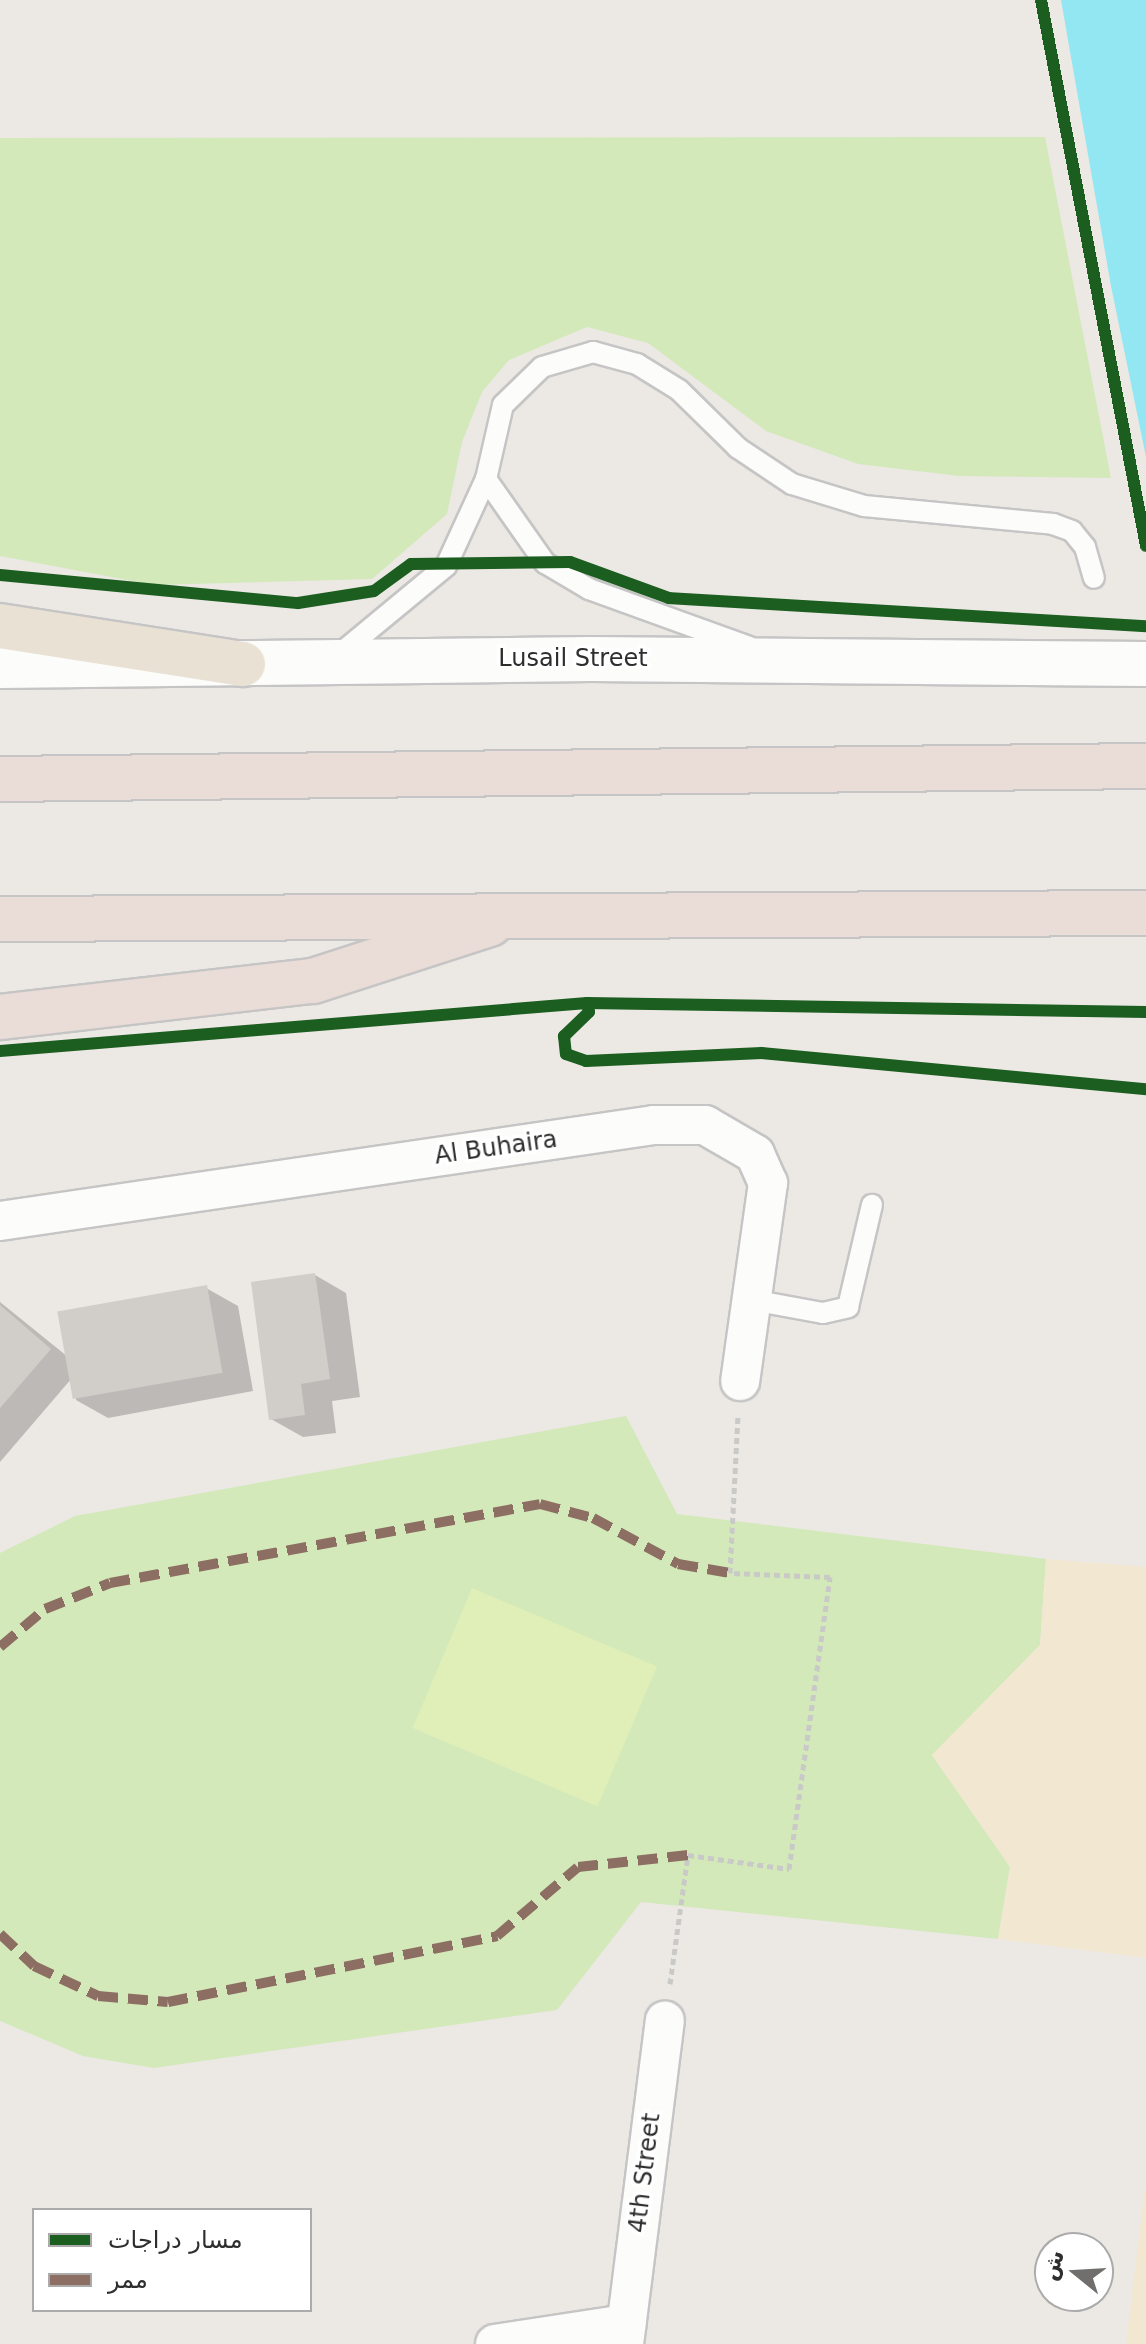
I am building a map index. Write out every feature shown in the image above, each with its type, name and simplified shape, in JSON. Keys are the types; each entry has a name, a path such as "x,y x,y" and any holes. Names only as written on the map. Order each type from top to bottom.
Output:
{"highway":[{"path":"0,779 1146,766"},
{"path":"0,1017 313,981 397,960 519,913"},
{"path":"0,919 519,913 1146,913"}],"main road":[{"path":"0,626 243,664"}],"street":[{"name":"Lusail Street","path":"0,666 781,659 1146,664"},
{"name":"Al Buhaira","path":"0,1221 654,1125 705,1125 755,1154 768,1183 740,1381"},
{"name":"4th Street","path":"495,2344 625,2334 665,2021"}],"lane":[{"path":"331,661 446,566 486,479 503,405 542,367 593,352 637,364 679,390 738,448 792,484 864,506 1053,524 1072,531 1085,547 1094,578"},
{"path":"486,479 545,563 589,589 781,659"},
{"path":"752,1300 823,1313 848,1307 872,1205"}],"path":[{"path":"665,2021 688,1855 789,1869 830,1577 730,1573 740,1381"}],"green space":[{"path":"1045,137 1111,478 959,476 858,464 766,431 648,343 587,327 509,360 482,392 462,442 447,514 372,579 154,585 0,556 0,138"},
{"path":"626,1416 677,1514 1046,1559 1040,1645 932,1755 1010,1867 998,1939 641,1902 557,2010 154,2068 83,2056 0,2021 0,1553 75,1516"},
{"path":"472,1588 657,1667 598,1806 413,1728"}],"sand":[{"path":"1046,1559 1146,1567 1146,1958 998,1939 1010,1867 932,1755 1040,1645"},
{"path":"1146,2179 1146,2344 1126,2344"}],"water":[{"path":"1061,0 1146,0 1146,457 1111,286"}],"building":[{"path":"315,1273 330,1379 301,1384 305,1415 269,1420 251,1282"},
{"path":"207,1285 222,1373 73,1399 57,1311"},
{"path":"0,1305 51,1349 0,1408"}],"marked path":[{"path":"0,1647 45,1609 110,1583 540,1504 593,1518 678,1564 730,1573"},
{"path":"0,1934 34,1966 98,1996 168,2002 497,1936 578,1867 688,1855"}],"cycle path":[{"path":"1041,0 1146,546"},
{"path":"0,575 298,603 374,591 411,564 570,562 669,598 1146,626"},
{"path":"587,1003 1146,1012"},
{"path":"0,1051 587,1003 589,1012 564,1036 566,1054 586,1061 762,1053 1146,1089"}]}
